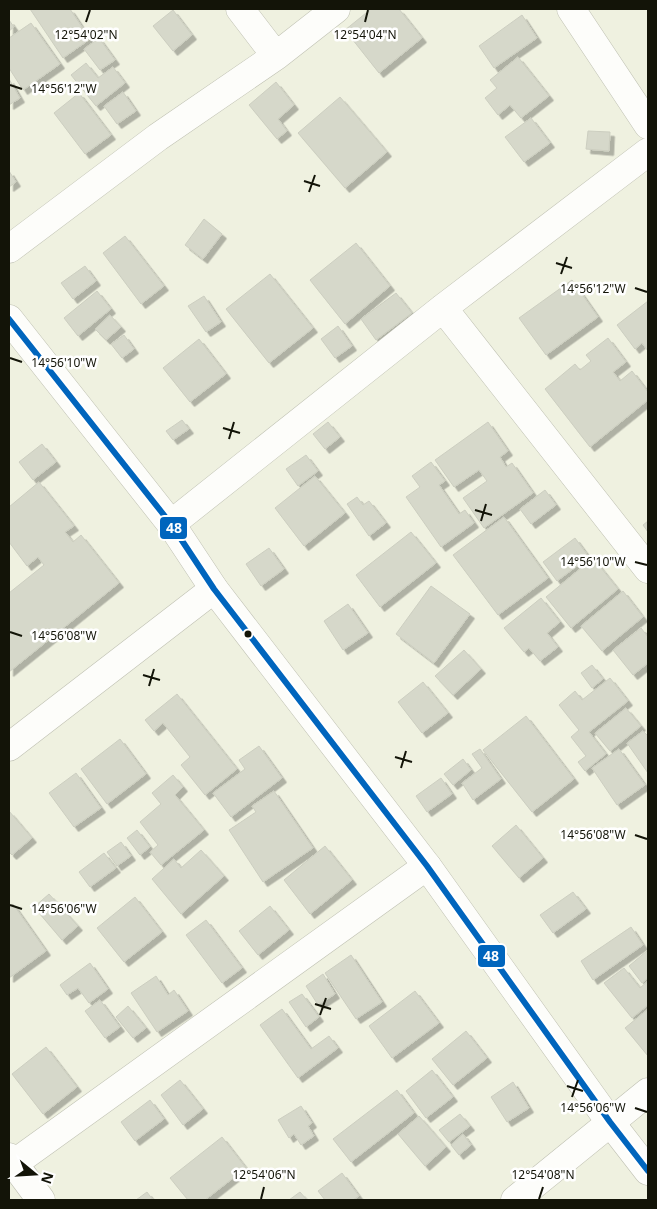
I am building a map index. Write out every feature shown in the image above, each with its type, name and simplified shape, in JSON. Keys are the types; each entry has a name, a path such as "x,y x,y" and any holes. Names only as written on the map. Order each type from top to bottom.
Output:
{"street":[{"path":"240,9 276,56"},
{"path":"9,249 158,137 276,56 336,9"},
{"path":"571,9 648,124"},
{"path":"171,524 444,308 648,152"},
{"path":"444,308 648,569"},
{"path":"9,319 171,524 214,588 427,866 610,1122 648,1171"},
{"path":"9,747 214,588"},
{"path":"41,1200 10,1162 427,866"},
{"path":"515,1200 648,1092"}],"building":[{"path":"30,9 70,9 90,39 63,58"},
{"path":"371,9 399,9 422,38 379,73 345,30"},
{"path":"173,10 192,35 173,51 153,26"},
{"path":"522,15 537,38 494,68 479,46"},
{"path":"9,20 14,27 9,31"},
{"path":"31,23 60,64 23,90 9,68 9,38"},
{"path":"99,38 115,60 100,70 84,49"},
{"path":"518,57 549,96 521,118 510,105 498,115 485,98 497,88 490,80"},
{"path":"86,63 98,78 113,67 125,83 96,106 71,75"},
{"path":"9,79 20,98 9,105"},
{"path":"276,82 294,105 278,119 287,131 277,139 249,105"},
{"path":"123,92 136,111 117,124 104,106"},
{"path":"79,93 111,135 85,154 54,113"},
{"path":"340,97 387,152 345,188 298,133"},
{"path":"531,118 550,143 524,162 505,137"},
{"path":"588,131 610,132 609,151 586,149"},
{"path":"9,171 16,182 9,187"},
{"path":"204,219 222,234 203,259 185,245"},
{"path":"125,236 164,286 141,304 103,253"},
{"path":"356,243 390,286 345,324 310,280"},
{"path":"85,266 96,281 73,299 61,283"},
{"path":"270,274 313,328 269,363 226,309"},
{"path":"572,280 598,317 546,355 519,318"},
{"path":"97,291 111,309 78,336 64,318"},
{"path":"396,293 412,313 376,340 361,319"},
{"path":"204,296 221,322 206,332 188,306"},
{"path":"648,301 648,351 642,343 635,349 617,325"},
{"path":"110,315 121,327 106,340 95,329"},
{"path":"338,326 352,346 335,358 321,339"},
{"path":"124,335 134,349 122,358 111,344"},
{"path":"608,338 626,362 613,372 620,381 632,371 648,392 648,400 590,447 545,389 575,364 580,370 591,361 586,355"},
{"path":"199,339 226,374 190,402 163,368"},
{"path":"182,420 189,429 173,440 166,431"},
{"path":"328,422 340,437 325,449 313,434"},
{"path":"488,422 508,451 500,457 506,467 512,463 533,493 484,528 463,498 487,481 479,470 454,487 435,460"},
{"path":"42,444 56,462 33,480 19,462"},
{"path":"306,455 318,471 298,486 286,469"},
{"path":"431,462 445,481 439,485 459,514 465,510 474,523 441,547 406,497 420,487 412,476"},
{"path":"315,476 345,513 304,546 275,508"},
{"path":"39,482 74,526 65,532 73,542 81,535 119,583 9,672 9,593 44,565 38,557 27,566 9,542 9,507"},
{"path":"545,490 556,505 531,524 520,509"},
{"path":"357,497 363,505 369,501 386,523 369,536 347,504"},
{"path":"504,517 548,578 498,615 453,555"},
{"path":"648,521 648,532 643,525"},
{"path":"411,532 436,563 380,607 356,575"},
{"path":"575,538 589,557 557,581 543,562"},
{"path":"269,548 284,569 261,586 246,564"},
{"path":"593,558 618,589 571,628 546,597"},
{"path":"431,586 470,614 434,663 396,634"},
{"path":"623,591 643,617 602,651 581,626"},
{"path":"541,598 560,622 547,633 558,647 540,661 529,648 524,652 504,628"},
{"path":"348,604 368,633 343,650 324,621"},
{"path":"641,628 648,637 648,663 633,675 613,650"},
{"path":"464,650 481,669 453,695 435,676"},
{"path":"592,665 603,679 592,688 581,673"},
{"path":"610,678 628,701 589,732 606,754 585,771 578,762 586,756 571,737 579,730 559,705 575,691 582,700"},
{"path":"423,682 448,713 422,733 398,702"},
{"path":"177,694 237,769 205,795 181,765 190,757 163,723 154,731 145,720"},
{"path":"626,708 641,726 610,751 595,733"},
{"path":"526,716 574,779 532,812 483,750"},
{"path":"643,731 648,736 648,773 627,743"},
{"path":"120,739 146,774 107,804 81,769"},
{"path":"259,746 282,778 231,817 213,793 245,769 239,760"},
{"path":"480,749 501,779 473,800 462,783 482,768 472,754"},
{"path":"619,749 645,785 617,805 592,768"},
{"path":"463,759 471,770 453,785 444,774"},
{"path":"76,773 101,808 74,827 49,793"},
{"path":"173,775 183,787 175,795 204,830 161,865 150,852 158,845 140,822 161,804 152,793"},
{"path":"441,778 452,794 427,812 416,796"},
{"path":"274,791 313,848 263,882 229,830 256,812 252,806"},
{"path":"9,811 32,838 12,855 9,852"},
{"path":"516,825 543,858 519,878 492,846"},
{"path":"137,830 150,847 140,855 127,838"},
{"path":"121,842 131,856 117,866 107,852"},
{"path":"325,846 352,880 310,914 284,880"},
{"path":"201,850 224,876 181,914 152,879 174,859 181,868"},
{"path":"104,853 116,868 90,887 79,872"},
{"path":"573,892 586,909 553,933 540,915"},
{"path":"49,894 78,926 62,940 34,907"},
{"path":"135,897 162,932 124,962 97,928"},
{"path":"13,904 46,951 9,978 9,908"},
{"path":"270,906 289,930 258,955 239,931"},
{"path":"206,920 242,968 222,983 186,935"},
{"path":"631,927 643,945 593,980 581,961"},
{"path":"648,950 648,978 642,983 629,966"},
{"path":"351,955 382,1002 356,1019 325,973"},
{"path":"90,963 108,989 89,1003 78,988 67,995 60,985"},
{"path":"624,968 640,988 648,981 648,1005 632,1018 604,983"},
{"path":"323,974 335,994 318,1005 306,986"},
{"path":"156,976 168,995 174,990 188,1011 157,1032 131,993"},
{"path":"415,991 439,1023 392,1058 369,1026"},
{"path":"302,994 319,1017 306,1027 289,1002"},
{"path":"100,1000 120,1027 105,1038 85,1011"},
{"path":"128,1006 146,1028 133,1038 116,1017"},
{"path":"282,1009 311,1049 329,1036 338,1048 298,1078 260,1025"},
{"path":"648,1009 648,1056 625,1028"},
{"path":"466,1031 487,1058 453,1085 432,1059"},
{"path":"46,1047 77,1087 43,1114 12,1074"},
{"path":"432,1070 453,1097 426,1118 406,1091"},
{"path":"180,1080 203,1109 183,1125 161,1095"},
{"path":"513,1082 529,1108 507,1122 491,1097"},
{"path":"397,1090 414,1113 351,1162 333,1139"},
{"path":"150,1100 164,1119 135,1141 121,1122"},
{"path":"301,1106 312,1123 308,1126 314,1136 301,1145 294,1134 289,1138 278,1120"},
{"path":"460,1114 470,1126 449,1142 439,1130"},
{"path":"419,1116 446,1147 425,1166 398,1134"},
{"path":"463,1134 471,1145 459,1155 451,1145"},
{"path":"222,1137 246,1168 205,1200 188,1200 170,1178"},
{"path":"342,1173 359,1196 353,1200 325,1200 318,1191"},
{"path":"147,1192 153,1200 136,1200"},
{"path":"300,1192 307,1200 289,1200"}],"transit line":[{"name":"48","path":"9,319 171,524 214,589 427,866 610,1122 648,1171"}]}
